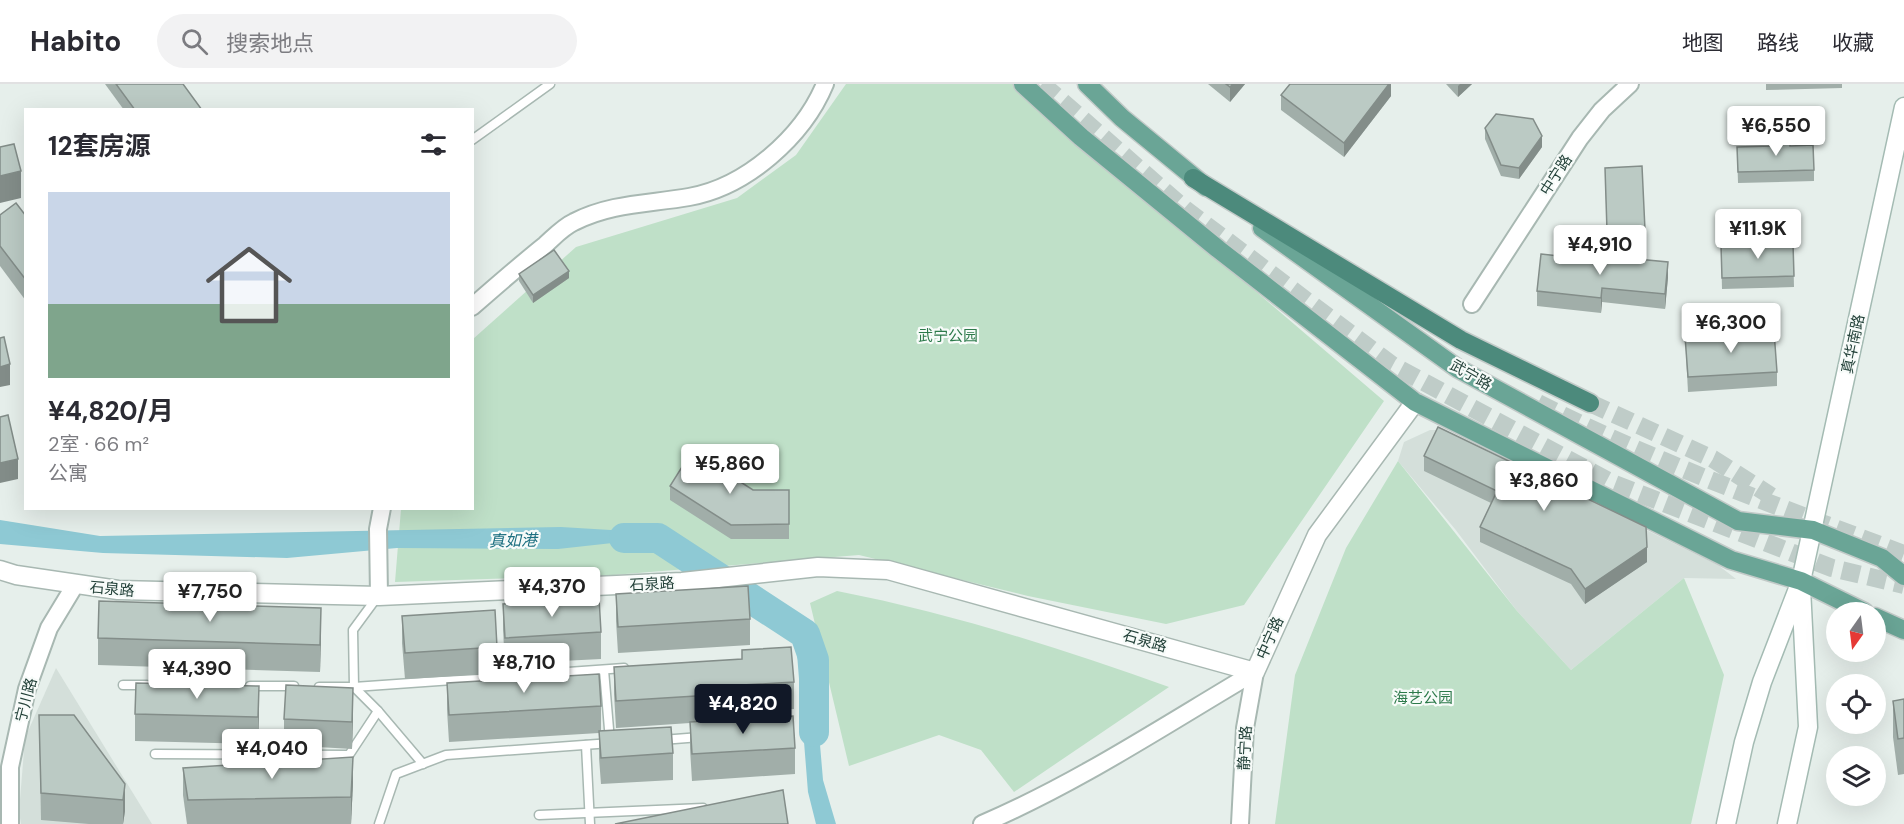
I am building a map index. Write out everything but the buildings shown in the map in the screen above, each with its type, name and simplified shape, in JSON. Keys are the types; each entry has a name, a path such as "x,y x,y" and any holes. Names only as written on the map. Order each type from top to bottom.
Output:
{"highway":[{"path":"1193,178 1461,340 1590,403"}],"main road":[{"path":"1023,84 1081,137 1218,249 1415,402 1731,560 1801,581 1844,602"},
{"name":"武宁路","path":"1087,84 1122,118 1193,178 1457,368 1738,521 1813,530 1882,558 1904,576"},
{"path":"1886,622 1904,630"}],"street":[{"path":"474,305 572,222 616,206 691,196 727,185 752,170 787,140 817,103 825,84"},
{"name":"中宁路","path":"1472,304 1580,138 1602,110 1630,84"},
{"name":"真华南路","path":"1726,824 1744,742 1762,682 1801,581 1904,107"},
{"name":"中宁路","path":"982,824 1087,774 1157,729 1255,672 1317,535 1415,402"},
{"path":"379,596 378,529 382,510"},
{"name":"石泉路","path":"0,570 118,591 379,596 682,582 818,567 888,570 1255,672"},
{"name":"真华南路","path":"1787,824 1808,727 1801,581"},
{"name":"宁川路","path":"10,824 10,767 27,690 49,628 75,585"},
{"name":"静宁路","path":"1240,824 1245,728 1255,672"}],"lane":[{"path":"474,139 550,84"},
{"path":"379,596 353,630 354,687 378,711 423,764"},
{"path":"238,686 354,687 638,668"},
{"path":"604,670 610,743"},
{"path":"123,685 157,685"},
{"path":"155,754 349,755 378,711"},
{"path":"657,740 714,736"},
{"path":"379,824 396,774 446,755 622,742"},
{"path":"586,745 590,824"},
{"path":"539,815 716,807"}],"shaded area":[{"path":"1430,430 1441,430 1718,565 1736,579 1684,578 1571,670 1517,611 1455,529 1398,461 1404,442"},
{"path":"56,668 152,824 21,824 19,812 25,738"}],"green space":[{"name":"武宁公园","path":"846,84 1013,84 1384,401 1244,605 1166,624 1028,596 859,555 613,575 395,582 401,510 474,510 474,338 576,247 737,198 796,155"},
{"name":"海艺公园","path":"1398,461 1517,611 1571,670 1684,578 1724,675 1691,824 1275,824 1295,675 1346,548"},
{"path":"837,591 963,621 1169,687 1014,792 981,750 939,735 849,766 810,603"}],"water":[{"path":"0,520 100,536 561,527 660,533 719,563 703,567 658,538 558,549 397,548 287,558 103,553 0,544"},
{"path":"736,588 764,595 805,634 814,674 823,780 836,824 816,824 808,792 796,641 721,591"}],"waterway":[{"name":"真如港","path":"624,538 658,538 805,634 814,660 814,732"}],"tunnel":[{"path":"1042,84 1186,210 1392,365 1612,483 1832,568 1904,585"},
{"path":"1538,403 1673,465 1904,554"},
{"path":"1590,403 1713,459 1771,496"}]}
